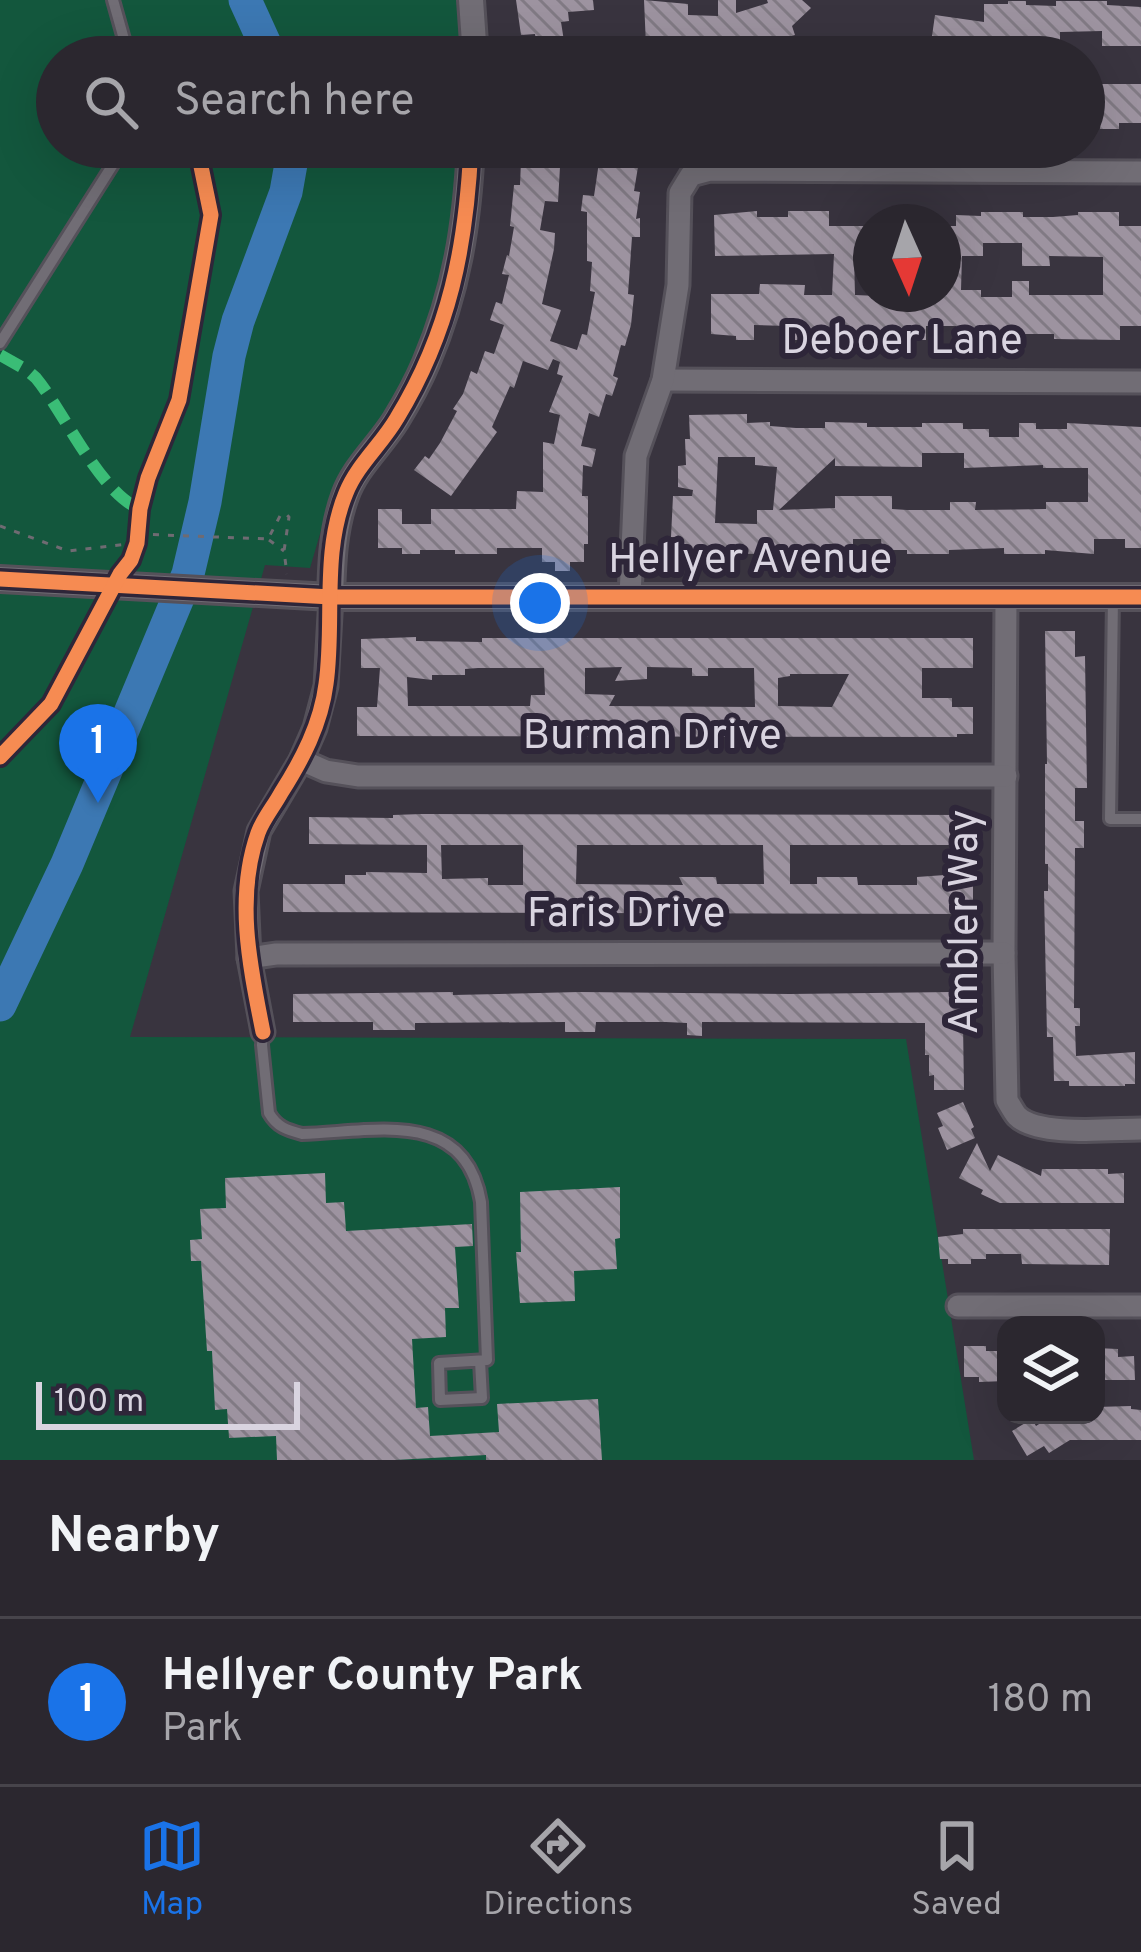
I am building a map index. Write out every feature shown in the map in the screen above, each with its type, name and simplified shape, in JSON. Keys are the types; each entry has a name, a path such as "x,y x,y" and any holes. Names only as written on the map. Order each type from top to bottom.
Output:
{"street":[{"path":"471,0 474,36"},
{"path":"263,1032 248,958 246,891 259,831 315,728 326,686 334,533 346,492 396,420 425,366 448,305 463,246 469,168"},
{"path":"629,598 636,456 663,380 678,285 680,194 691,175 710,170 1141,172"},
{"name":"Deboer Lane","path":"663,380 1141,382"},
{"name":"Hellyer Avenue","path":"3,577 120,586 290,585 331,597 1141,597"},
{"name":"Ambler Way","path":"1006,597 1007,1100 1030,1125 1048,1129 1141,1129"},
{"name":"Burman Drive","path":"301,760 326,771 358,776 1006,776"},
{"name":"Faris Drive","path":"248,958 276,954 1004,953"},
{"path":"958,1306 1141,1306"}],"lane":[{"path":"113,0 123,36"},
{"path":"0,343 111,168"},
{"path":"1113,597 1110,819 1141,819"},
{"path":"263,1032 269,1113 287,1130 422,1132 445,1140 462,1154 477,1178 481,1202 488,1360 480,1360 439,1363 440,1400 482,1398 480,1360"}],"path":[{"path":"268,539 280,516 290,517 284,551 290,585"},
{"path":"0,526 68,551 140,532 268,539 284,551"},
{"path":"131,560 140,532"}],"green space":[{"path":"0,0 459,0 462,36 36,36 36,168 459,168 438,303 414,363 389,409 334,486 310,568 265,565 130,1037 906,1039 974,1460 0,1460"}],"building":[{"path":"516,0 593,0 594,10 568,12 569,21 561,22 563,36 521,35"},
{"path":"644,0 688,4 688,15 718,16 718,0 736,0 736,13 767,0 802,0 811,8 792,26 792,36 646,36"},
{"path":"1107,1 1107,5 1141,7 1141,46 1105,46 1102,31 1060,32 1060,36 932,36 935,15 984,22 984,4"},
{"path":"1105,84 1141,84 1141,123 1119,123 1119,129 1105,129"},
{"path":"521,168 560,168 558,202 545,201 540,230 555,233 542,304 561,310 550,341 577,350 582,334 587,335 595,292 590,291 592,262 587,261 583,195 594,196 598,168 638,168 634,191 640,192 636,219 640,218 640,237 632,237 631,325 625,346 621,345 612,396 606,394 599,417 589,413 581,446 596,449 592,467 583,465 582,496 588,496 584,562 570,562 570,571 555,571 555,562 542,562 542,548 497,548 497,554 420,550 420,554 402,554 402,548 378,548 378,509 402,509 402,524 431,524 431,509 516,509 517,491 543,492 543,442 554,444 560,415 549,412 563,376 557,374 560,362 553,359 548,370 523,361 492,427 497,432 451,496 414,470 440,443 471,371 477,374 485,351 494,354 504,325 490,320 496,302 502,304 509,275 502,274 514,227 510,226 514,185 520,185"},
{"path":"757,211 757,217 788,217 788,211 829,211 829,226 853,226 853,312 961,312 961,290 961,215 1023,212 1023,217 1053,217 1119,212 1119,226 1141,226 1141,326 1120,326 1120,340 1023,334 1023,340 981,340 981,336 956,336 956,326 926,326 926,340 909,340 909,334 879,334 879,340 787,340 787,326 754,325 754,340 736,340 736,336 711,334 711,294 759,294 760,284 805,285 804,295 832,295 834,254 715,256 714,215","holes":["983,243 1022,243 1022,266 1050,266 1049,256 1103,257 1103,295 1029,295 1029,281 1012,281 1012,297 981,297 981,290 961,290 962,256 983,256"]},
{"path":"747,414 747,423 796,428 825,428 825,422 867,423 867,427 963,423 963,429 989,429 989,437 1019,437 1019,423 1036,423 1036,429 1067,429 1067,423 1141,427 1141,548 1125,548 1125,539 1094,539 1094,554 1045,550 1045,554 1004,554 1004,548 907,554 907,550 882,550 881,539 853,539 853,554 810,554 810,548 756,550 755,554 732,553 732,559 716,562 674,562 673,496 692,496 693,490 678,487 678,466 686,465 685,439 690,439 689,415","holes":["922,453 964,453 964,468 1088,468 1088,502 1046,502 1046,509 975,510 976,502 950,502 950,510 907,510 892,509 892,496 835,496 835,508 779,510 835,458 835,466 922,467","718,457 755,457 755,465 777,467 773,510 757,510 757,524 715,523"]},
{"path":"1045,631 1075,631 1075,657 1085,656 1087,788 1075,788 1075,821 1084,821 1084,848 1075,848 1074,1008 1080,1008 1076,1056 1135,1052 1135,1084 1125,1086 1069,1086 1069,1081 1054,1081 1053,1037 1047,1037 1044,891 1048,891"},
{"path":"973,638 973,668 922,668 922,698 952,698 952,707 973,707 973,734 357,736 357,707 377,707 380,668 361,668 361,639","holes":["622,667 615,681 647,679 647,667 692,668 692,676 708,676 708,668 754,668 755,707 609,706 615,695 585,694 585,668","544,668 545,695 531,695 530,706 408,706 407,677 432,680 432,675 465,675 465,669","790,674 849,674 832,707 778,706 778,678"]},
{"path":"973,815 973,845 790,845 790,884 817,884 817,877 857,877 858,885 917,885 917,877 973,873 973,914 283,912 283,884 345,884 345,875 366,872 427,873 427,845 309,844 309,817","holes":["441,845 523,845 523,885 488,885 488,878 442,879","577,845 763,845 764,884 717,884 716,877 679,877 683,885 576,884"]},
{"path":"293,994 968,995 969,1022 963,1023 964,1090 934,1090 929,1055 925,1055 925,1023 702,1022 702,1036 687,1035 687,1023 666,1022 596,1022 595,1032 565,1032 565,1022 415,1023 415,1030 373,1030 373,1022 293,1022"},
{"path":"963,1102 975,1138 947,1150 937,1113"},
{"path":"977,1143 990,1171 998,1155 1041,1176 1042,1169 1124,1173 1124,1203 1000,1203 959,1178"},
{"path":"325,1173 326,1203 344,1202 346,1231 472,1224 473,1246 455,1247 459,1308 445,1308 446,1337 412,1339 416,1408 428,1407 430,1436 499,1432 497,1404 598,1399 602,1460 486,1460 486,1455 277,1460 276,1436 229,1438 227,1409 215,1410 201,1261 191,1261 190,1240 202,1239 200,1209 226,1208 225,1178"},
{"path":"620,1187 617,1269 574,1271 575,1301 520,1303 516,1252 521,1252 520,1192"},
{"path":"963,1229 1110,1229 1109,1265 1022,1264 1021,1254 986,1254 986,1259 971,1259 971,1264 948,1264 948,1259 940,1259 938,1237 963,1234"},
{"path":"964,1346 997,1351 997,1381 964,1377"},
{"path":"1105,1348 1118,1349 1118,1357 1134,1356 1135,1380 1105,1380"},
{"path":"1105,1407 1141,1410 1141,1440 1070,1440 1049,1453 1044,1446 1027,1456 1012,1431 1024,1424 1105,1424"}],"waterway":[{"path":"245,0 261,36"},
{"path":"0,1005 67,864 188,574 229,356 290,168"}],"marked path":[{"path":"0,355 36,378 111,487 140,509"}],"cycle path":[{"path":"0,757 51,704 137,543 148,478 179,400 211,215 201,168"},
{"path":"263,1032 247,932 251,858 260,828 303,755 320,713 338,516 356,473 391,428 430,353 452,287 469,168"},
{"path":"0,579 331,597 1141,597"}],"place":[{"name":"Hellyer County Park","path":"98,803"}]}
